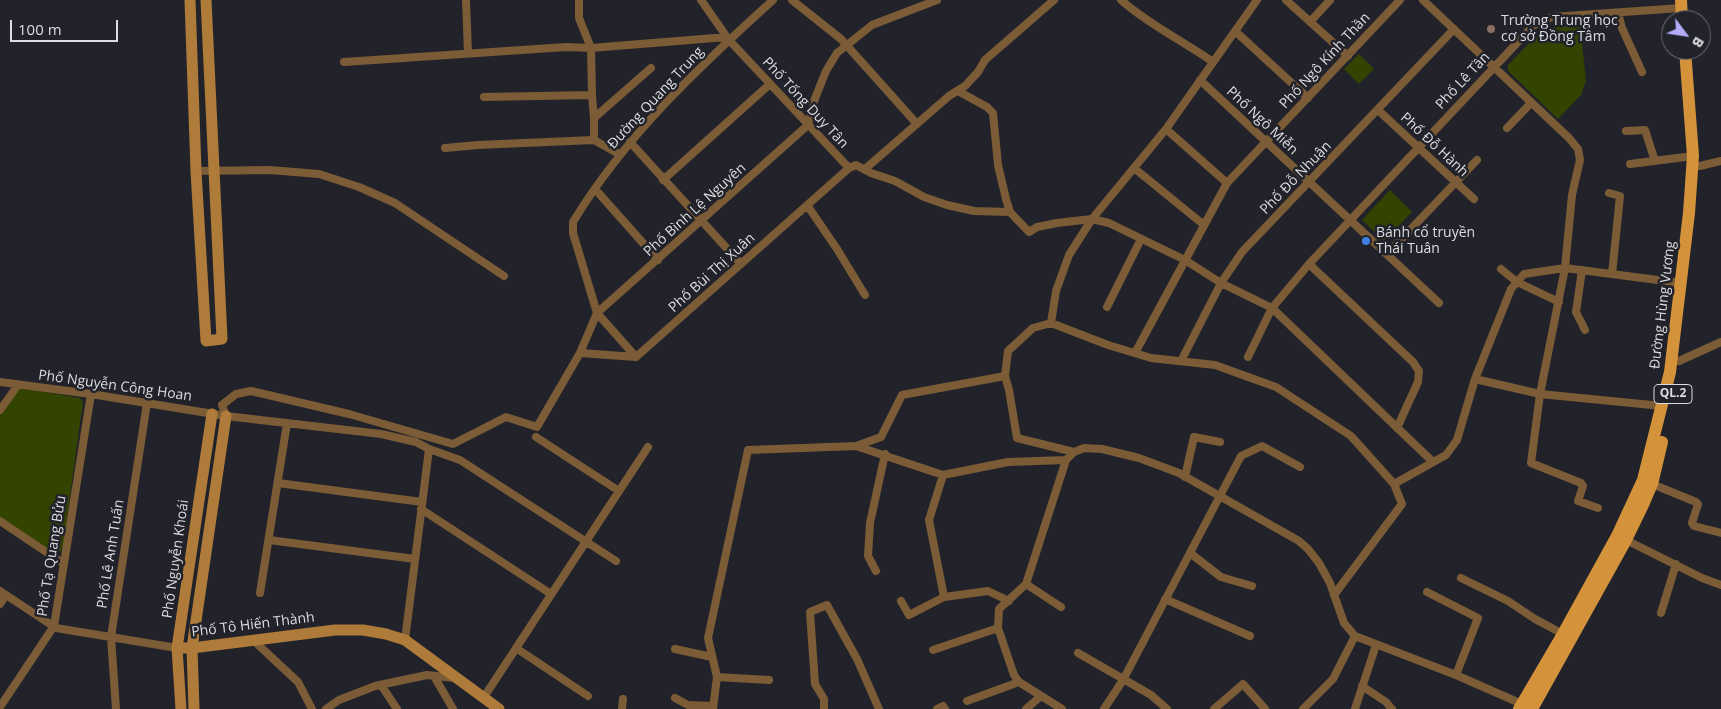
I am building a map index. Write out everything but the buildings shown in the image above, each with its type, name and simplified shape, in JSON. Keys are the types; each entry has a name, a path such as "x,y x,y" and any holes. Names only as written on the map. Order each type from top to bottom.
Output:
{"main road":[{"name":"Đường Hùng Vương","path":"1528,708 1626,540 1652,484 1678,372 1698,213 1686,60"},
{"name":"Đường Hùng Vương","path":"1528,708 1563,634 1634,503 1643,480 1662,406 1670,372 1695,163 1698,98 1694,60"}],"street":[{"path":"190,0 196,171 206,340 222,339 206,0"},
{"path":"466,0 468,53"},
{"path":"579,0 579,18 591,48 594,140"},
{"name":"Phố Tống Duy Tân","path":"701,0 728,39 849,168 856,165 871,173 895,181 924,197 947,205 974,211 1010,212"},
{"name":"Đường Quang Trung","path":"597,313 573,234 573,222 619,154 644,124 728,39 773,0"},
{"path":"792,0 842,39 917,124"},
{"path":"808,125 814,101 826,71 846,45 872,25 937,0"},
{"path":"865,169 949,96 965,86 978,72 985,60 1054,0"},
{"path":"1120,0 1212,62"},
{"path":"1051,323 1056,291 1069,255 1092,219 1166,129 1257,0"},
{"path":"1286,0 1348,56"},
{"path":"1310,22 1330,0"},
{"name":"Phố Ngô Kính Thần","path":"1135,354 1227,183 1400,0"},
{"path":"1422,0 1578,148 1580,160 1572,195 1565,268 1540,394 1532,463 1581,483 1583,486 1578,501 1598,508"},
{"name":"Phố Lê Tần","path":"1248,357 1272,308 1309,264 1533,26 1552,17 1683,7"},
{"path":"1618,13 1622,28 1642,72"},
{"name":"Phố Đỗ Nhuận","path":"1181,361 1222,283 1242,252 1454,29"},
{"path":"1235,31 1308,98"},
{"path":"344,62 566,47 591,48 728,39"},
{"path":"594,118 651,68"},
{"name":"Phố Ngô Miễn","path":"1200,80 1439,303"},
{"path":"663,180 770,84"},
{"path":"958,90 987,107 993,113 998,165 1010,212 1029,232 1036,227 1057,222 1092,219 1109,223 1185,260 1222,283 1272,308 1433,462"},
{"path":"484,97 592,95"},
{"path":"1507,128 1531,102"},
{"name":"Phố Đỗ Hành","path":"1378,110 1474,199"},
{"name":"Phố Bình Lệ Nguyên","path":"597,313 808,125"},
{"path":"1166,129 1227,183"},
{"path":"1626,131 1645,130 1655,161"},
{"path":"445,148 478,144 594,140 619,154"},
{"path":"630,142 741,264"},
{"path":"1387,254 1476,160"},
{"path":"1630,164 1655,161 1695,163 1721,161"},
{"name":"Phố Bùi Thị Xuân","path":"636,357 849,168"},
{"path":"1134,168 1204,225"},
{"path":"196,171 270,170 319,174 359,187 395,203 504,276"},
{"path":"595,189 658,260"},
{"path":"1609,193 1620,196 1612,274"},
{"path":"807,205 837,249 865,296"},
{"path":"1108,307 1141,238"},
{"path":"1309,264 1413,362 1419,371 1418,382 1397,428"},
{"path":"1394,484 1446,455 1457,440 1475,379 1511,288 1524,274 1565,268 1681,283"},
{"path":"1501,269 1517,282 1558,302"},
{"path":"1582,270 1576,312 1585,330"},
{"path":"224,411 236,394 251,391 349,414 453,444 506,417 537,426 580,353 597,313 636,357"},
{"path":"1074,452 1017,438 1005,376 1008,351 1032,328 1051,323 1135,354 1151,358 1215,364 1276,387 1351,436 1394,484 1402,504 1334,595"},
{"path":"1679,361 1721,341"},
{"path":"580,353 636,357"},
{"path":"872,450 881,437 902,395 1005,376"},
{"path":"1475,379 1540,394 1662,406"},
{"name":"Phố Nguyễn Công Hoan","path":"0,382 91,394 212,414 224,411 287,423 381,434 416,442 429,450 460,460 616,561"},
{"path":"0,410 18,385"},
{"name":"Phố Tạ Quang Bửu","path":"0,707 54,626 91,394"},
{"name":"Phố Lê Anh Tuấn","path":"116,709 111,636 147,403"},
{"name":"Phố Nguyễn Khoái","path":"194,709 192,648 224,411"},
{"name":"Phố Nguyễn Khoái","path":"181,709 178,648 212,414"},
{"path":"260,593 287,423"},
{"path":"536,437 619,491"},
{"path":"856,446 881,437"},
{"path":"1185,477 1194,437 1220,442"},
{"path":"675,698 688,705 713,708 717,677 708,638 748,450 856,446 885,454 943,475 1008,462 1066,460"},
{"path":"1104,709 1124,680 1241,456 1262,446 1300,467"},
{"path":"484,697 648,447"},
{"path":"1062,709 1018,682 998,628 998,609 1026,584 1066,460 1074,452 1084,448 1102,449 1139,458 1185,477 1299,541 1319,563 1330,583 1344,623 1355,636 1456,675 1528,708"},
{"path":"405,640 429,450"},
{"path":"876,571 868,556 870,523 885,454"},
{"path":"943,475 929,520 944,598"},
{"path":"278,482 422,506 551,594"},
{"path":"1652,484 1696,502 1698,504 1692,523 1694,526 1721,533"},
{"path":"0,521 64,564"},
{"path":"269,540 415,559"},
{"path":"1626,540 1702,578 1721,585"},
{"path":"1190,553 1221,577 1252,586"},
{"path":"1661,613 1676,564"},
{"path":"1461,578 1508,601 1535,619 1563,634"},
{"path":"1026,584 1061,607"},
{"path":"901,601 909,615 944,598 988,591 1009,601"},
{"path":"1428,592 1478,618 1456,675"},
{"path":"0,604 3,593"},
{"name":"Phố Tô Hiến Thành","path":"3,593 56,628 178,648 192,648 335,630 363,630 386,634 405,640 499,709"},
{"path":"1166,599 1250,636"},
{"path":"824,709 824,699 815,684 810,612 827,605 858,659 879,709"},
{"path":"933,650 998,628"},
{"path":"1303,709 1333,679 1355,636"},
{"path":"253,640 298,682 312,709"},
{"path":"1355,709 1376,645"},
{"path":"516,648 588,696"},
{"path":"675,649 712,656"},
{"path":"1078,653 1151,695 1167,709"},
{"path":"326,709 339,700 381,685 427,675 455,678"},
{"path":"434,676 453,709"},
{"path":"717,677 768,680"},
{"path":"967,701 1018,682"},
{"path":"1214,709 1243,684 1265,709"},
{"path":"381,685 397,709"},
{"path":"1362,686 1386,702 1392,709"},
{"path":"1026,709 1041,696"},
{"path":"622,709 623,699"},
{"path":"339,700 344,709"},
{"path":"937,709 943,706 945,709"}],"green space":[{"path":"1580,24 1586,81 1581,95 1558,119 1508,71 1508,65 1539,33 1550,28"},
{"path":"1359,54 1374,69 1359,84 1344,69"},
{"path":"1390,190 1412,212 1384,241 1362,220"},
{"path":"21,388 80,398 83,402 63,546 61,551 56,554 0,517 0,415"}],"place":[{"name":"Trường Trung học cơ sở Đồng Tâm","path":"1491,29"},
{"name":"Bánh cổ truyền Thái Tuân","path":"1366,241"}]}
